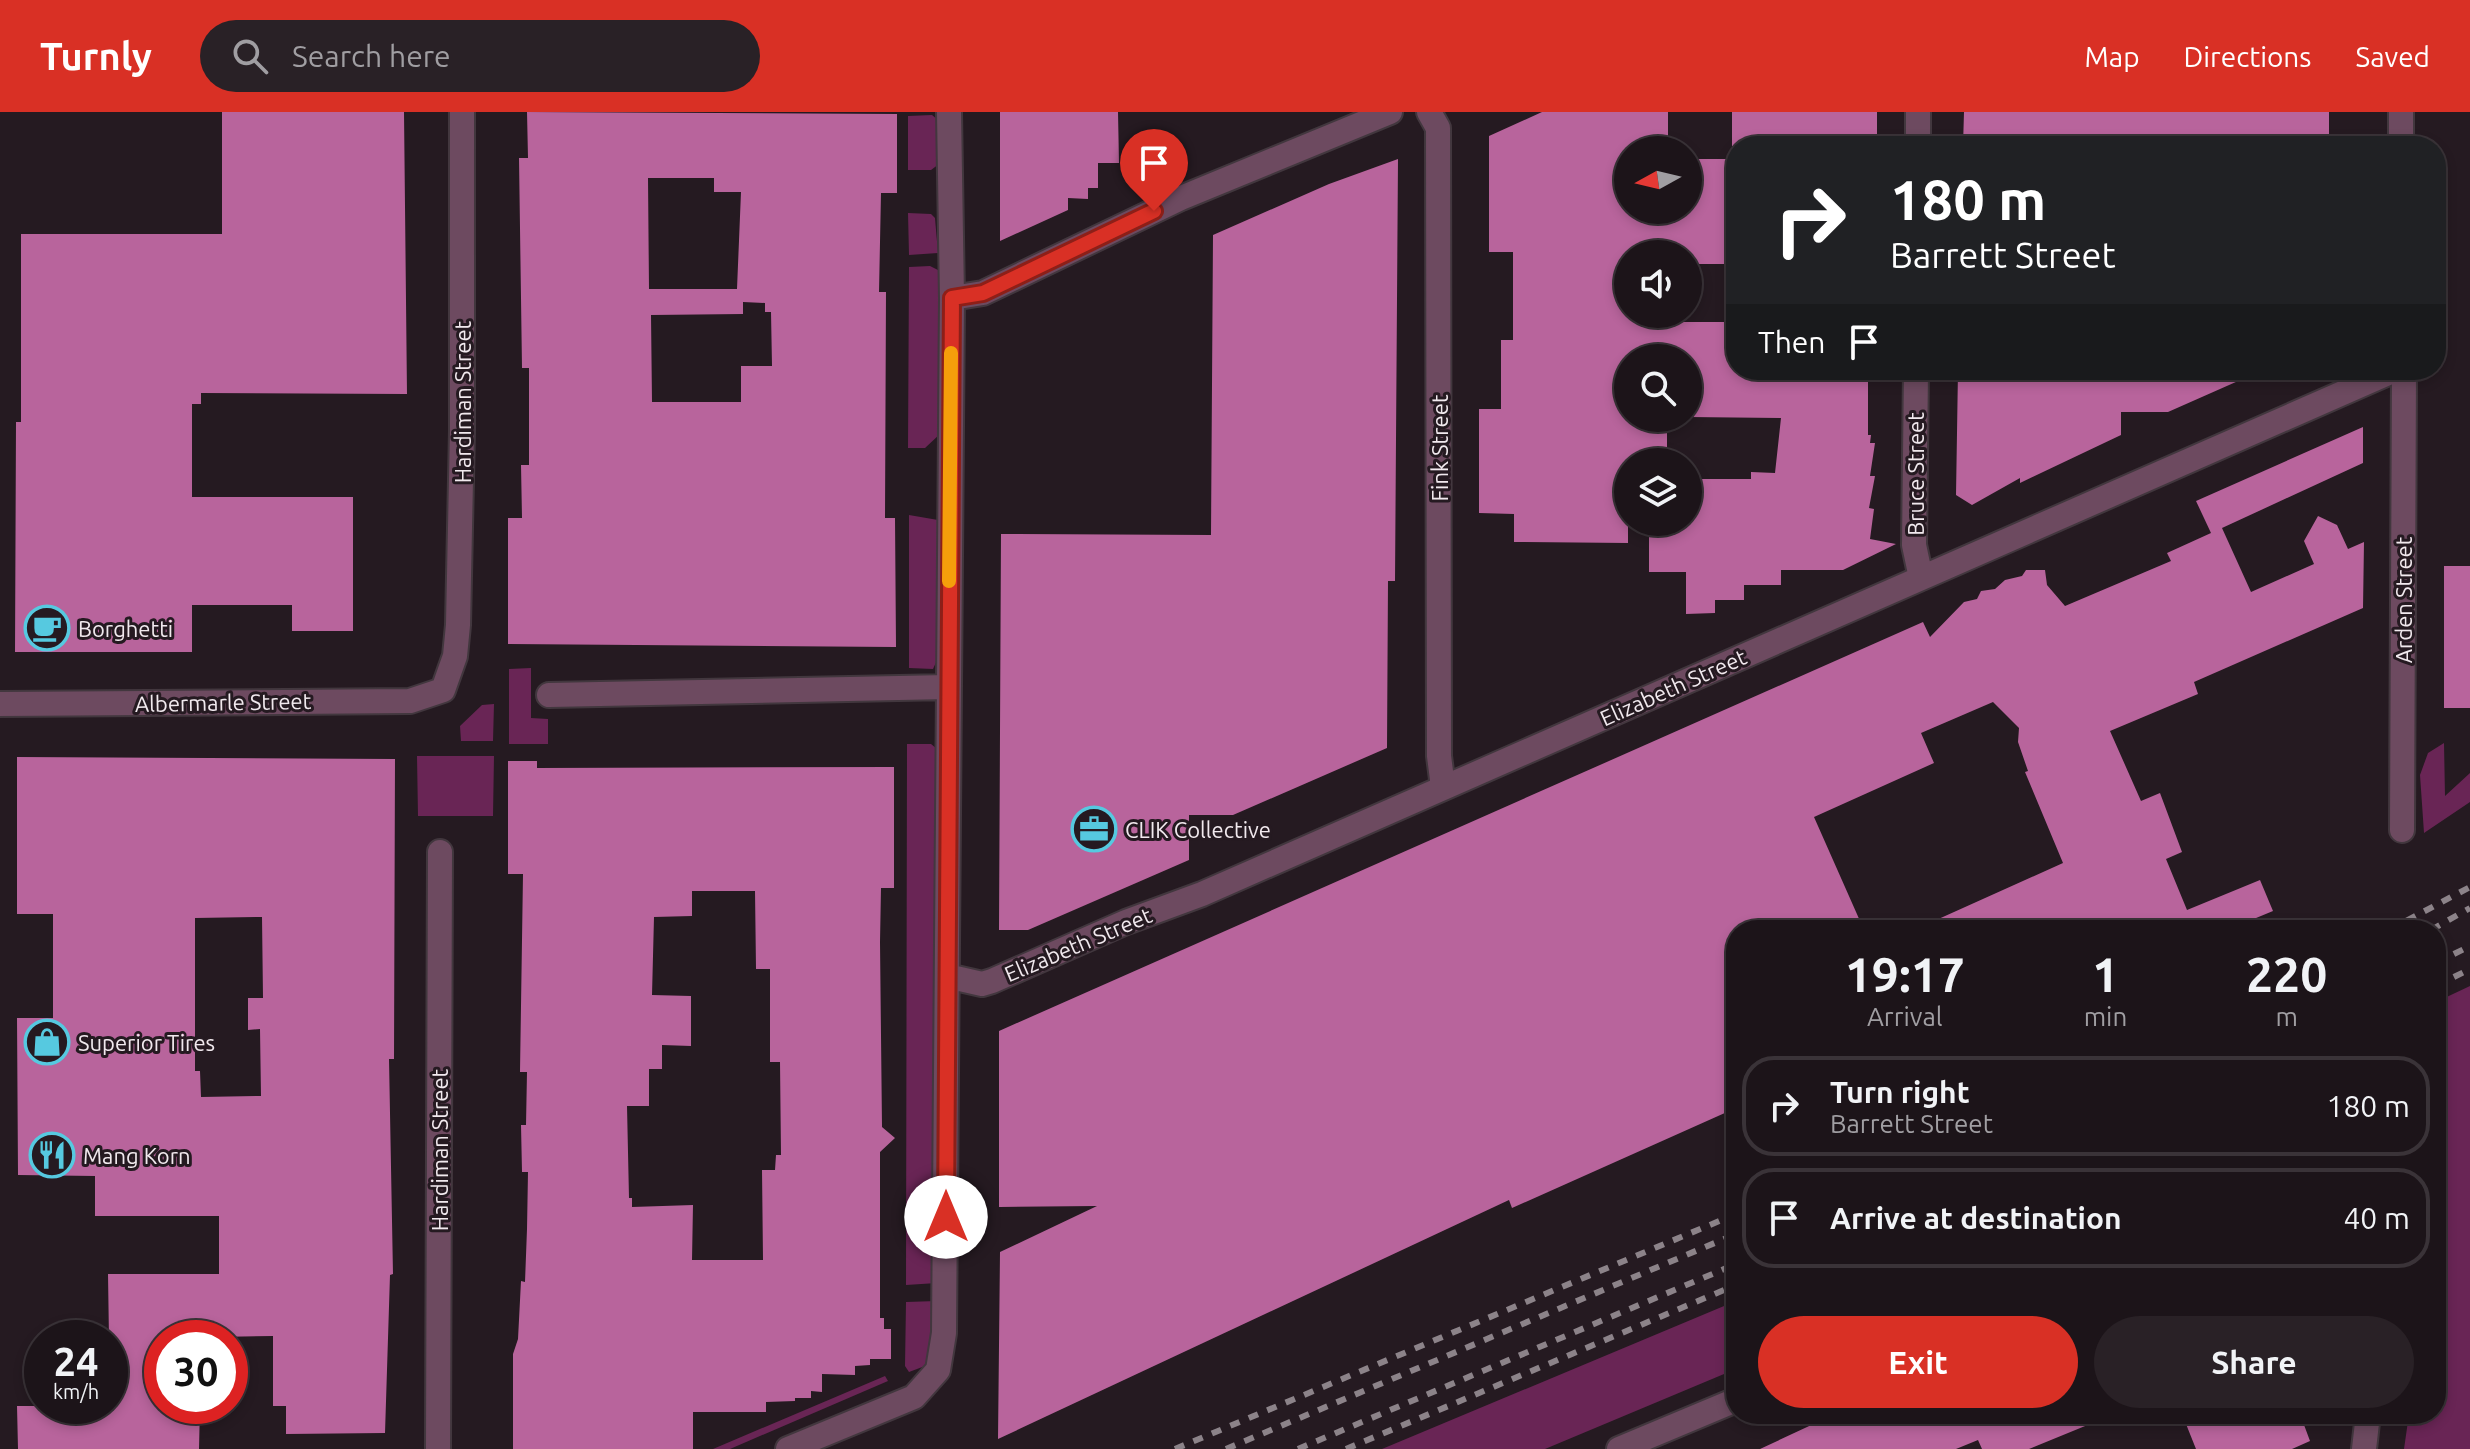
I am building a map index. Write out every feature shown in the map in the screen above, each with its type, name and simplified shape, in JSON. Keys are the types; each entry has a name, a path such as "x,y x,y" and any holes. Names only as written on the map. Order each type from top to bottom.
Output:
{"street":[{"name":"Hardiman Street","path":"443,690 455,656 458,625 462,430 462,112"},
{"path":"788,1449 914,1397 938,1370 944,1333 952,298 949,112"},
{"path":"952,298 983,293 1181,198 1390,112"},
{"name":"Fink Street","path":"1429,112 1438,128 1439,756 1443,787"},
{"path":"1918,112 1918,136"},
{"path":"2401,112 2401,136"},
{"name":"Bruce Street","path":"1916,380 1914,545 1921,578"},
{"name":"Elizabeth Street","path":"947,976 982,984 1126,922 1202,894 2372,380"},
{"name":"Arden Street","path":"2402,830 2404,380"},
{"path":"549,695 948,687"},
{"name":"Albermarle Street","path":"0,704 410,701 443,690"},
{"name":"Hardiman Street","path":"438,1449 440,852"},
{"path":"1619,1449 1726,1404"},
{"path":"2364,1449 2367,1424"}],"shaded area":[{"path":"932,115 938,120 939,164 931,170 908,170 908,116"},
{"path":"908,213 931,214 935,218 938,253 909,255"},
{"path":"930,266 938,270 940,434 925,448 908,448 909,267"},
{"path":"909,515 938,520 938,658 933,669 909,668"},
{"path":"531,668 531,718 548,719 548,744 509,744 509,669"},
{"path":"494,704 493,741 461,741 460,726 482,705"},
{"path":"2444,743 2445,796 2470,773 2470,802 2424,833 2420,775 2428,753"},
{"path":"907,744 931,744 937,749 937,1283 906,1285"},
{"path":"417,756 494,756 493,816 418,816"},
{"path":"2470,986 2470,1449 2404,1449 2408,1424 2446,1424 2446,997"},
{"path":"937,1301 933,1363 909,1372 905,1366 906,1302"},
{"path":"1726,1305 1726,1373 1545,1449 1382,1449"},
{"path":"885,1376 888,1381 730,1449 713,1449"}],"building":[{"path":"222,112 404,112 407,394 201,393 201,404 192,404 192,497 353,497 353,631 292,631 292,605 192,605 192,652 15,652 16,422 21,422 21,234 222,234"},
{"path":"527,112 897,114 897,193 881,193 879,292 886,292 885,518 895,518 896,647 508,644 508,518 522,518 521,465 529,465 529,368 522,368 519,158 528,158","holes":["648,178 714,178 714,192 741,192 737,289 649,289","743,302 765,303 765,312 771,312 772,366 741,366 741,402 652,402 651,315 743,314"]},
{"path":"1000,112 1118,112 1119,163 1098,163 1098,188 1088,188 1088,199 1068,198 1068,210 1000,241"},
{"path":"1542,112 1668,112 1668,136 1614,136 1614,224 1702,224 1702,159 1726,159 1726,264 1702,264 1702,240 1614,240 1614,328 1702,328 1702,322 1726,322 1726,380 1868,380 1868,435 1871,435 1870,443 1875,443 1870,476 1875,476 1869,508 1874,509 1870,539 1896,544 1843,570 1781,570 1781,585 1744,585 1744,600 1715,600 1715,613 1686,614 1686,572 1649,572 1649,536 1702,536 1702,479 1751,479 1751,472 1775,473 1781,418 1702,417 1702,344 1614,344 1614,432 1667,432 1667,448 1614,448 1614,536 1628,536 1628,543 1514,542 1514,514 1479,513 1479,409 1501,409 1501,340 1513,340 1513,252 1489,252 1489,136"},
{"path":"1732,112 1877,112 1877,136 1732,136"},
{"path":"1964,112 2329,112 2329,136 1963,136"},
{"path":"1398,159 1395,581 1388,581 1387,748 1233,815 1189,815 1189,860 1028,930 999,930 1001,534 1211,535 1213,235 1329,184"},
{"path":"1958,380 2240,380 2168,412 2121,412 2121,435 2020,483 2020,478 1972,505 1956,495"},
{"path":"2363,427 2363,463 2222,528 2251,592 2314,564 2304,541 2318,516 2337,525 2348,549 2364,542 2363,608 2194,682 2198,694 2110,731 2141,801 2160,793 2182,852 2166,859 2187,910 2260,880 2273,911 2251,920 1936,920 2063,863 2025,772 2028,771 2018,742 2019,728 1993,702 1921,733 1934,763 1814,817 1860,920 1726,920 1726,1112 1512,1208 1509,1200 998,1439 1000,1252 1097,1206 999,1207 999,1031 1923,622 1930,637 1964,602 1977,599 1981,591 1995,589 2005,580 2022,576 2026,570 2045,570 2047,585 2065,606 2171,561 2167,553 2211,533 2196,501"},
{"path":"2444,566 2470,566 2470,708 2444,708"},
{"path":"17,757 395,759 394,1059 389,1059 393,1274 390,1275 385,1433 286,1434 286,1406 273,1406 273,1336 248,1336 248,1320 144,1320 144,1424 200,1424 199,1449 18,1449 17,1406 24,1406 24,1424 128,1424 128,1320 109,1320 108,1274 219,1274 219,1216 95,1216 95,1176 18,1175 17,1018 53,1018 53,914 17,914","holes":["262,917 263,998 248,998 248,1030 260,1029 261,1096 201,1097 200,1071 195,1071 195,918"]},
{"path":"508,761 537,761 537,768 894,767 894,888 881,888 880,942 882,1127 895,1138 880,1152 880,1318 884,1318 884,1329 891,1329 891,1359 870,1359 870,1365 855,1366 855,1375 822,1374 822,1392 811,1391 811,1398 795,1398 795,1401 766,1402 766,1412 693,1412 693,1449 513,1449 513,1354 518,1339 521,1281 525,1282 528,1172 522,1172 521,1125 526,1125 527,1072 520,1072 523,874 508,874","holes":["692,891 755,891 756,969 770,969 770,1062 780,1062 781,1155 776,1155 775,1170 762,1170 763,1260 692,1260 693,1205 632,1207 632,1198 629,1198 627,1106 649,1106 649,1069 662,1069 662,1045 691,1046 691,996 652,995 654,917 692,916"]},
{"path":"1814,1424 2090,1424 2029,1449 1982,1449 1978,1440 1956,1449 1760,1449"},
{"path":"2186,1424 2304,1424 2310,1441 2292,1449 2196,1449"}],"railway":[{"path":"2408,920 2470,887"},
{"path":"2446,922 2470,908"},
{"path":"2446,958 2470,946"},
{"path":"2446,981 2470,969"},
{"path":"1175,1449 1726,1218"},
{"path":"1226,1449 1726,1238"},
{"path":"1298,1449 1726,1268"},
{"path":"1346,1449 1726,1289"}],"slow traffic":[{"path":"949,581 951,353"}],"place":[{"name":"Borghetti","path":"47,628"},
{"name":"CLIK Collective","path":"1094,829"},
{"name":"Superior Tires","path":"47,1042"},
{"name":"Mang Korn","path":"52,1155"}],"route":[{"path":"946,1217 952,298 983,293 1154,211"}]}
